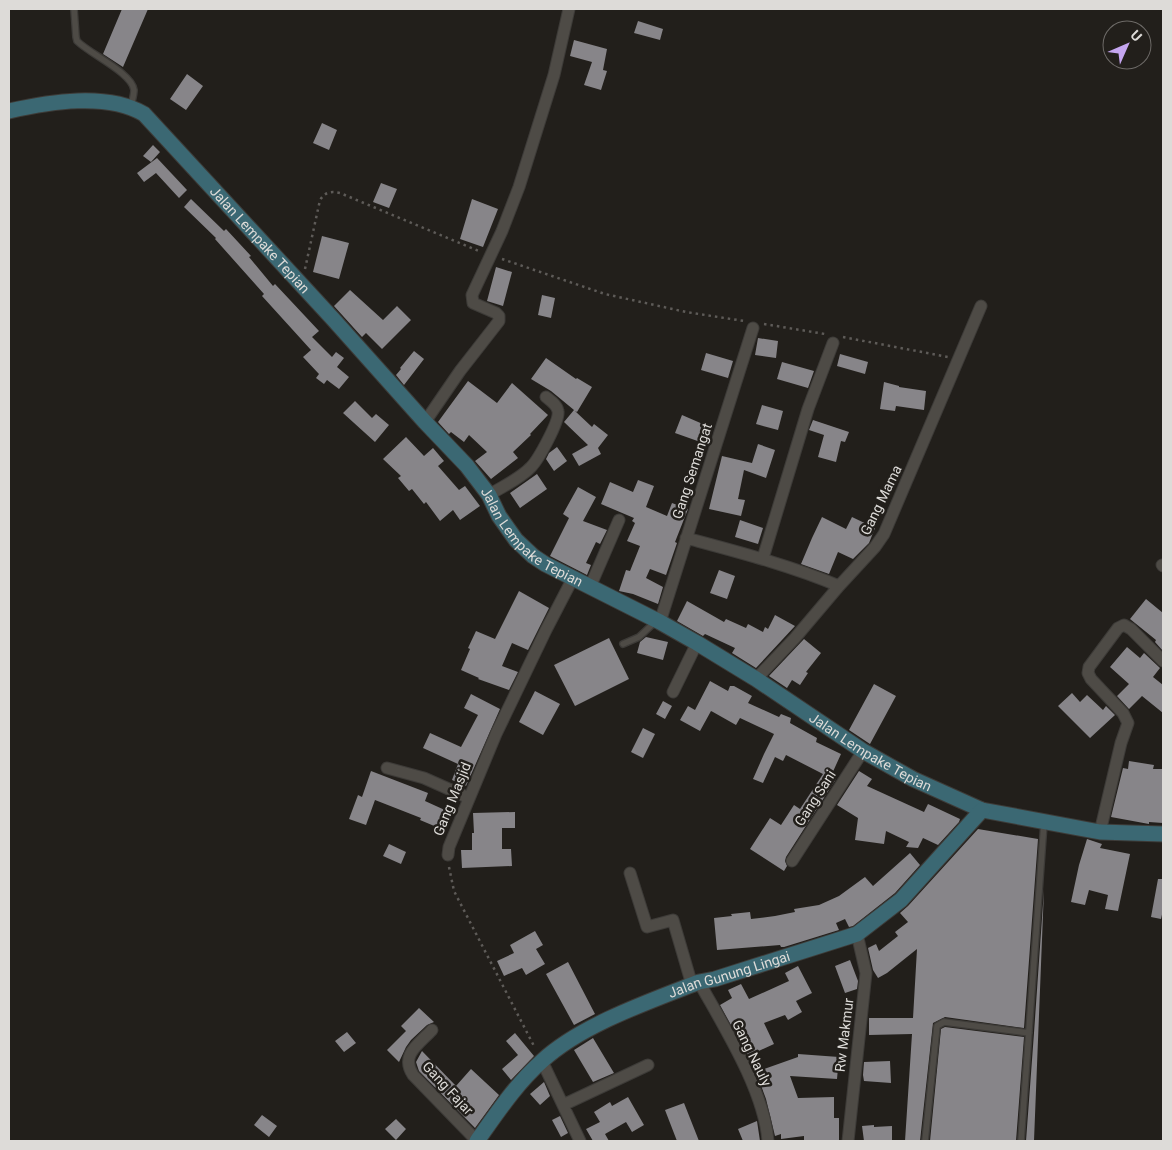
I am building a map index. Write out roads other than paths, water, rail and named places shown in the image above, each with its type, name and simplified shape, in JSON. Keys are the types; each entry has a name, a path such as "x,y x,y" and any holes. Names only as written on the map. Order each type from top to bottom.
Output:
{"street":[{"path":"425,422 460,371 498,321 496,313 478,306 472,299 474,289 519,188 554,75 569,9"},
{"name":"Jalan Lempake Tepian","path":"9,111 46,103 102,102 131,107 144,114 467,466 489,495 499,516 523,548 545,564 658,621 697,643 756,679 863,751 913,778 982,810 1100,832 1163,834"},
{"name":"Gang Mama","path":"756,679 795,638 875,547 890,522 980,306"},
{"name":"Gang Semangat","path":"658,621 686,538 752,324"},
{"path":"763,558 831,337"},
{"path":"489,495 519,476 535,462 554,429 558,417 555,405 546,397"},
{"path":"590,587 619,520"},
{"path":"686,538 763,558 839,586"},
{"name":"Gang Masjid","path":"448,855 449,847 489,749 519,685 574,578"},
{"path":"1100,832 1121,743 1128,723 1123,713 1091,679 1088,673 1089,667 1118,628 1124,625 1131,629 1163,661"},
{"path":"673,692 697,643"},
{"name":"Gang Sani","path":"792,861 863,751"},
{"path":"387,768 424,778 469,798"},
{"name":"Jalan Gunung Lingai","path":"477,1141 504,1102 542,1061 565,1043 598,1024 695,984 856,934 900,900 982,810"},
{"name":"Gang Nauly","path":"630,872 647,927 673,920 695,984 737,1051 755,1092 763,1114 768,1141"},
{"name":"Rw Makmur","path":"848,1141 866,973 856,934"},
{"name":"Gang Fajar","path":"432,1030 414,1049 408,1058 407,1066 413,1075 477,1141"},
{"path":"542,1061 580,1141"},
{"path":"563,1105 648,1065"}],"lane":[{"path":"74,9 78,42 114,67 128,80 134,92 131,107"},
{"path":"623,644 639,636 658,621"},
{"path":"1021,1141 1044,821"},
{"path":"926,1141 938,1024 944,1022 1029,1033"}]}
